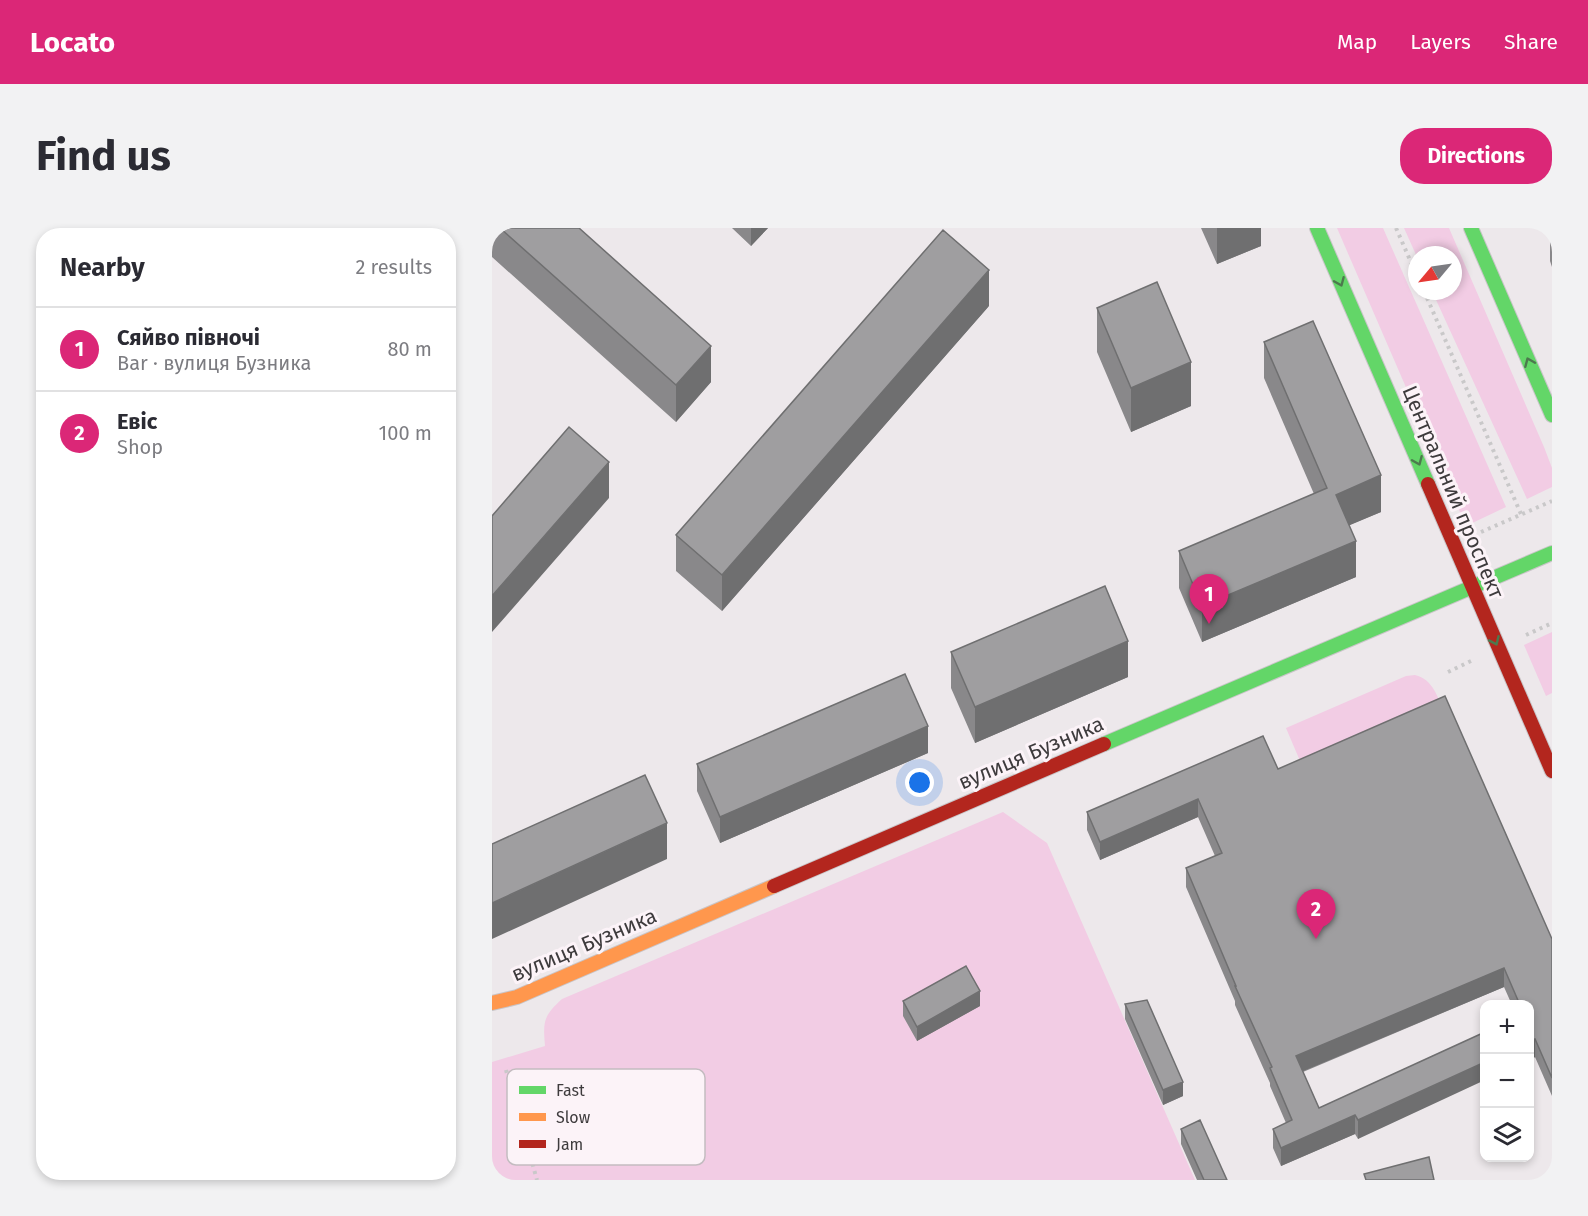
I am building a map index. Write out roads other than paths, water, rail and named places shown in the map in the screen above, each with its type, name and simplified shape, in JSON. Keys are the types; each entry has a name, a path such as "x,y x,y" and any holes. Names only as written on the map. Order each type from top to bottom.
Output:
{"street":[{"name":"Центральний проспект","path":"1317,228 1552,771"},
{"path":"1471,228 1552,416"},
{"name":"вулиця Бузника","path":"492,1003 517,997 1552,553"}],"place":[{"name":"Сяйво півночі","path":"1209,624"},
{"name":"Евіс","path":"1316,939"}]}
